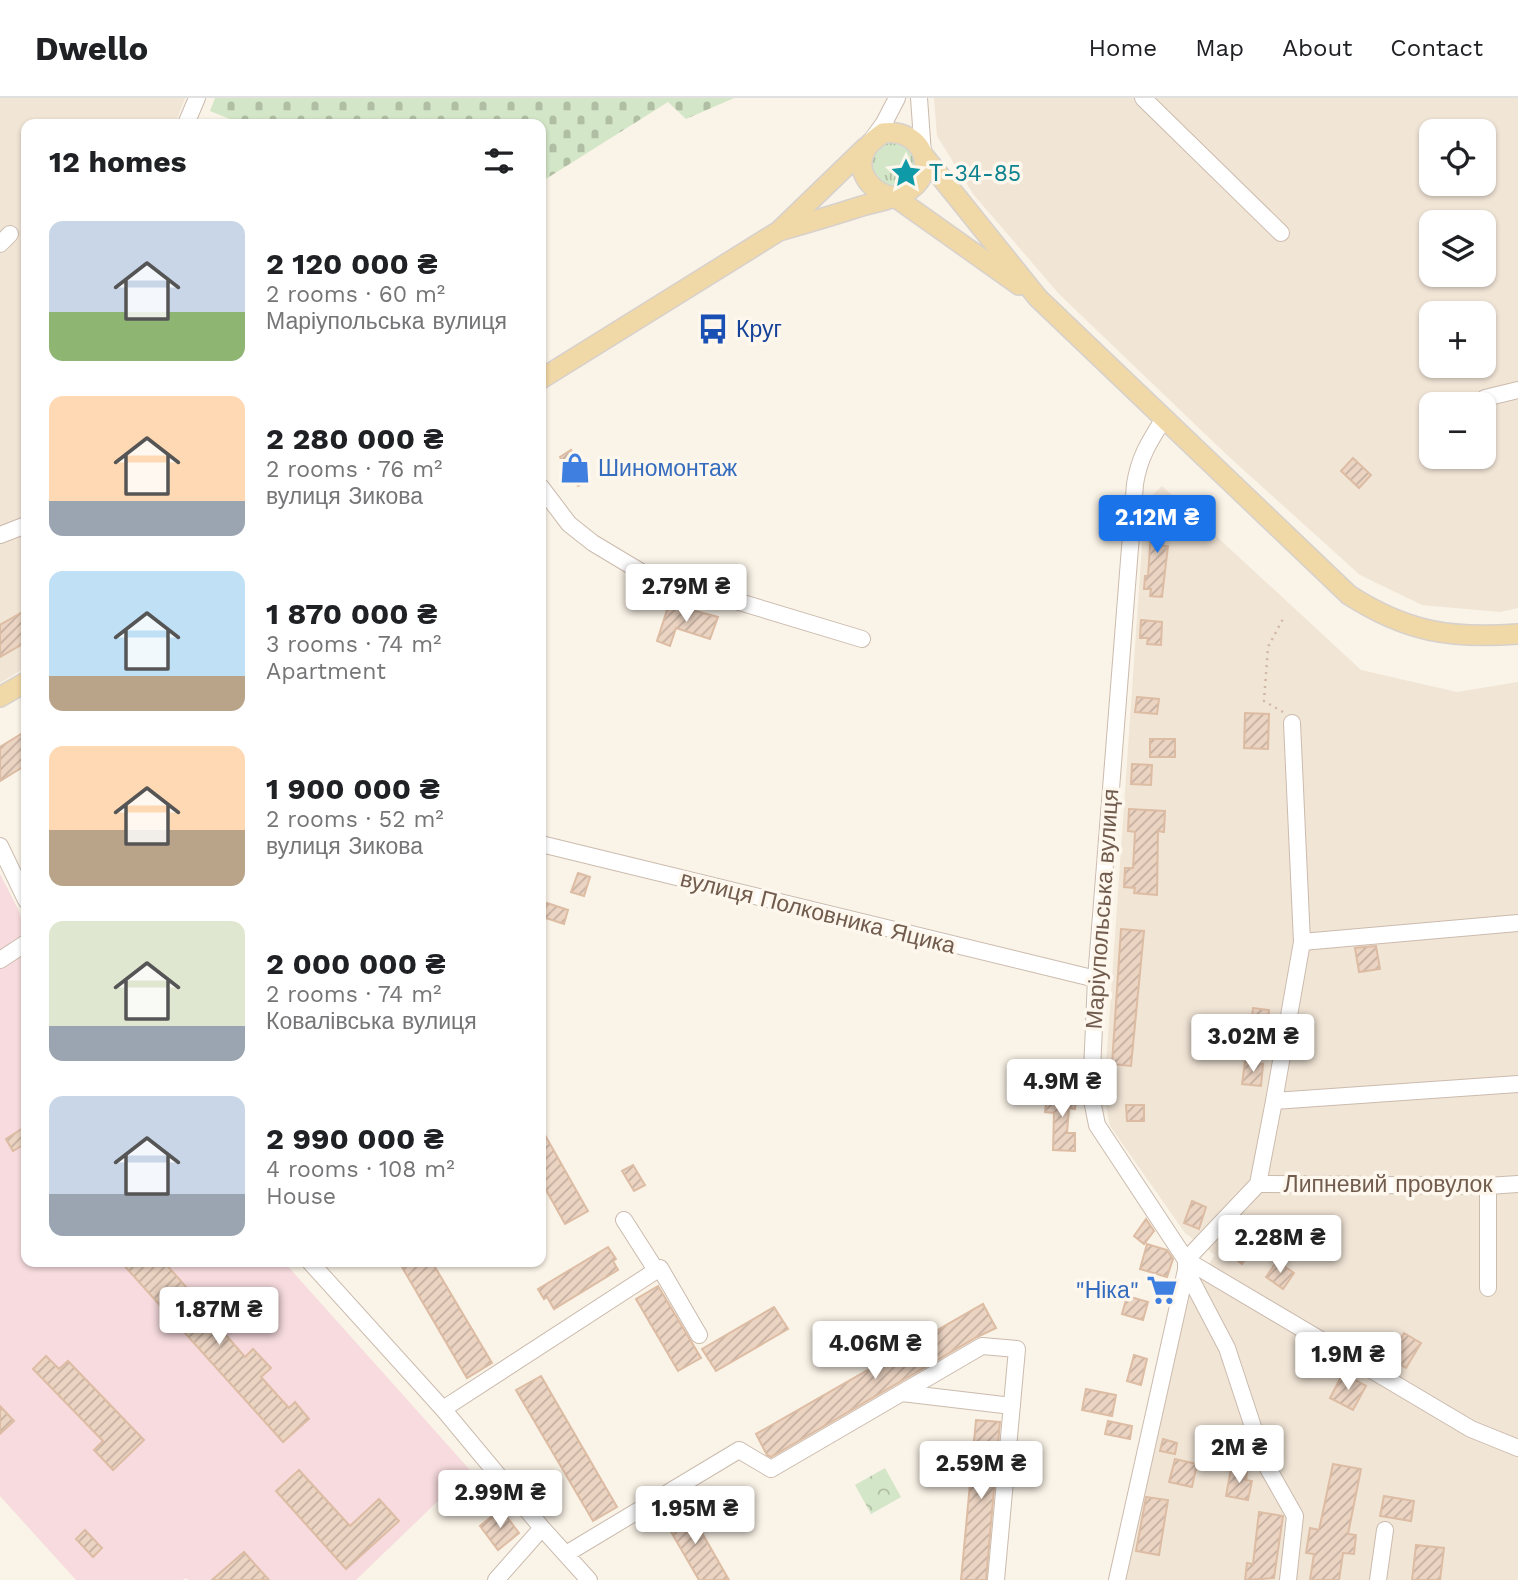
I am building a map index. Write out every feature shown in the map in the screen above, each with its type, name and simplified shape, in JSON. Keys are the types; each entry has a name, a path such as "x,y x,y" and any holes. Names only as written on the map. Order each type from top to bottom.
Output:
{"main road":[{"path":"546,376 779,231 868,145 883,133 891,132 915,141 924,156 1038,298 1163,421 1349,595 1378,614 1411,627 1451,634 1518,634"},
{"path":"868,145 862,157 866,179 877,192 895,197 1038,298"},
{"path":"779,231 906,192 919,181 924,172 924,156"},
{"path":"0,697 21,685"}],"street":[{"path":"188,119 197,98"},
{"path":"868,145 897,98"},
{"path":"919,98 924,156"},
{"path":"1143,98 1281,233"},
{"path":"1496,395 1518,390"},
{"name":"Маріупольська вулиця","path":"1163,421 1145,449 1138,465 1135,484 1096,979 1091,1072 1093,1111 1106,1140 1186,1265 1227,1348 1265,1463 1295,1516 1288,1580"},
{"path":"546,494 569,524 593,543 643,573 862,639"},
{"path":"0,535 21,527"},
{"path":"1116,1580 1186,1265 1258,1184 1302,942 1292,723"},
{"name":"вулиця Полковника Яцика","path":"546,845 1096,979"},
{"path":"0,846 21,890"},
{"path":"1302,942 1518,923"},
{"path":"0,960 21,946"},
{"path":"1274,1101 1518,1084"},
{"name":"Липневий провулок","path":"1258,1184 1518,1184"},
{"path":"1488,1186 1488,1288"},
{"path":"624,1220 656,1270"},
{"path":"1186,1265 1471,1429 1518,1448"},
{"path":"315,1267 443,1409 589,1580"},
{"path":"443,1409 660,1268 699,1335"},
{"path":"566,1554 739,1450 771,1469 982,1346 1017,1349 996,1580"},
{"path":"902,1393 1012,1406"},
{"path":"496,1580 542,1528"},
{"path":"1378,1580 1385,1530"}],"path":[{"path":"1284,617 1268,647 1264,701 1284,712 1292,723"}],"shaded area":[{"path":"0,98 185,98 177,119 21,119 21,670 0,683"},
{"path":"934,98 1518,98 1518,608 1500,612 1422,605 1360,575 1227,455 1059,294 973,194 937,136"},
{"path":"1162,486 1361,670 1457,692 1518,682 1518,1580 1116,1580 1189,1293 1215,1255 1185,1233 1110,1126 1104,1095 1145,502"},
{"path":"0,874 21,918 21,1267 288,1267 470,1470 356,1580 76,1580 0,1496"}],"green space":[{"path":"215,98 734,98 686,119 668,102 546,179 546,119 230,119 210,111"},
{"path":"893,142 909,148 915,164 909,180 893,186 877,180 871,164 877,148"},
{"path":"885,1468 901,1497 871,1514 855,1485"}],"building":[{"name":"Шиномонтаж","path":"571,450 589,480 578,486 560,457"},
{"path":"1353,458 1371,475 1359,488 1341,471"},
{"path":"1152,512 1168,515 1163,546 1168,546 1162,597 1150,596 1151,589 1144,589 1145,576 1148,576 1151,532 1148,531"},
{"path":"669,604 718,617 710,639 676,628 670,646 657,641"},
{"path":"21,613 21,645 0,657 0,625"},
{"path":"1141,620 1162,622 1161,645 1147,644 1148,638 1140,638"},
{"path":"1137,697 1159,699 1157,714 1135,712"},
{"path":"1245,713 1269,714 1268,749 1244,748"},
{"path":"21,734 21,768 0,781 0,747"},
{"path":"1150,739 1175,739 1175,757 1150,757"},
{"path":"1132,764 1152,765 1151,785 1131,784"},
{"path":"1129,809 1165,811 1164,832 1158,831 1157,895 1134,893 1135,888 1124,887 1125,868 1133,868 1135,832 1128,831"},
{"path":"578,873 590,877 584,896 571,892"},
{"path":"547,903 568,910 564,924 546,918"},
{"path":"1121,929 1144,931 1131,1066 1112,1064"},
{"path":"1376,946 1380,969 1359,972 1355,948"},
{"path":"1253,1008 1269,1010 1267,1028 1251,1025"},
{"path":"1245,1062 1263,1064 1261,1086 1242,1084"},
{"path":"1060,1088 1077,1090 1075,1109 1069,1108 1067,1133 1075,1133 1075,1151 1053,1150 1054,1113 1045,1112 1047,1096 1059,1097"},
{"path":"1126,1105 1144,1105 1144,1121 1127,1121"},
{"path":"21,1129 21,1146 13,1151 6,1139"},
{"path":"546,1137 588,1211 565,1224 546,1190"},
{"path":"633,1165 645,1185 634,1191 622,1171"},
{"path":"1192,1201 1206,1207 1199,1229 1184,1223"},
{"path":"1146,1219 1154,1231 1144,1244 1134,1236"},
{"path":"1242,1236 1255,1246 1242,1264 1229,1254"},
{"path":"1147,1244 1167,1250 1173,1259 1167,1277 1140,1269"},
{"path":"608,1247 616,1259 613,1261 618,1270 554,1309 547,1297 544,1299 538,1289"},
{"path":"1277,1261 1294,1273 1283,1289 1266,1277"},
{"path":"126,1267 168,1267 202,1305 205,1303 222,1322 218,1326 245,1357 253,1349 271,1368 261,1377 289,1408 295,1402 309,1419 283,1442"},
{"path":"402,1267 435,1267 492,1363 467,1378"},
{"path":"658,1286 701,1358 678,1371 636,1299"},
{"path":"1127,1296 1148,1302 1143,1320 1122,1314"},
{"path":"983,1304 996,1328 771,1457 767,1455 756,1434"},
{"path":"774,1307 788,1329 716,1371 702,1349"},
{"path":"1404,1333 1421,1343 1406,1368 1389,1358"},
{"path":"1134,1355 1147,1359 1141,1385 1127,1381"},
{"path":"46,1356 59,1369 68,1361 144,1440 113,1470 94,1450 103,1441 33,1369"},
{"path":"1343,1373 1366,1386 1353,1410 1330,1398"},
{"path":"541,1376 617,1507 593,1521 516,1390"},
{"path":"1086,1389 1116,1395 1112,1416 1082,1410"},
{"path":"0,1406 14,1421 0,1434"},
{"path":"976,1420 1000,1422 986,1580 961,1580"},
{"path":"1108,1421 1132,1426 1130,1439 1105,1434"},
{"path":"1163,1439 1177,1443 1175,1454 1160,1451"},
{"path":"1175,1459 1197,1464 1192,1487 1169,1482"},
{"path":"1333,1464 1361,1469 1348,1534 1356,1535 1354,1554 1343,1553 1339,1580 1310,1580 1314,1554 1306,1553 1310,1528 1319,1530"},
{"path":"1231,1469 1247,1472 1246,1480 1252,1481 1248,1500 1226,1496"},
{"path":"299,1470 350,1526 379,1499 399,1521 346,1569 276,1491"},
{"path":"1384,1496 1414,1501 1411,1521 1380,1516"},
{"path":"1146,1497 1168,1500 1159,1555 1136,1551"},
{"path":"686,1505 729,1580 699,1580 663,1518"},
{"path":"501,1509 519,1533 498,1550 480,1526"},
{"path":"1259,1512 1283,1516 1274,1578 1245,1580 1247,1563 1253,1564"},
{"path":"85,1530 102,1548 93,1557 76,1539"},
{"path":"1416,1545 1444,1548 1440,1580 1412,1580"},
{"path":"244,1552 269,1580 212,1580"}],"place":[{"name":"Т-34-85","path":"906,173"},
{"name":"Круг","path":"713,329"},
{"name":"Шиномонтаж","path":"575,468"},
{"name":"\"Ніка\"","path":"1162,1290"}]}
